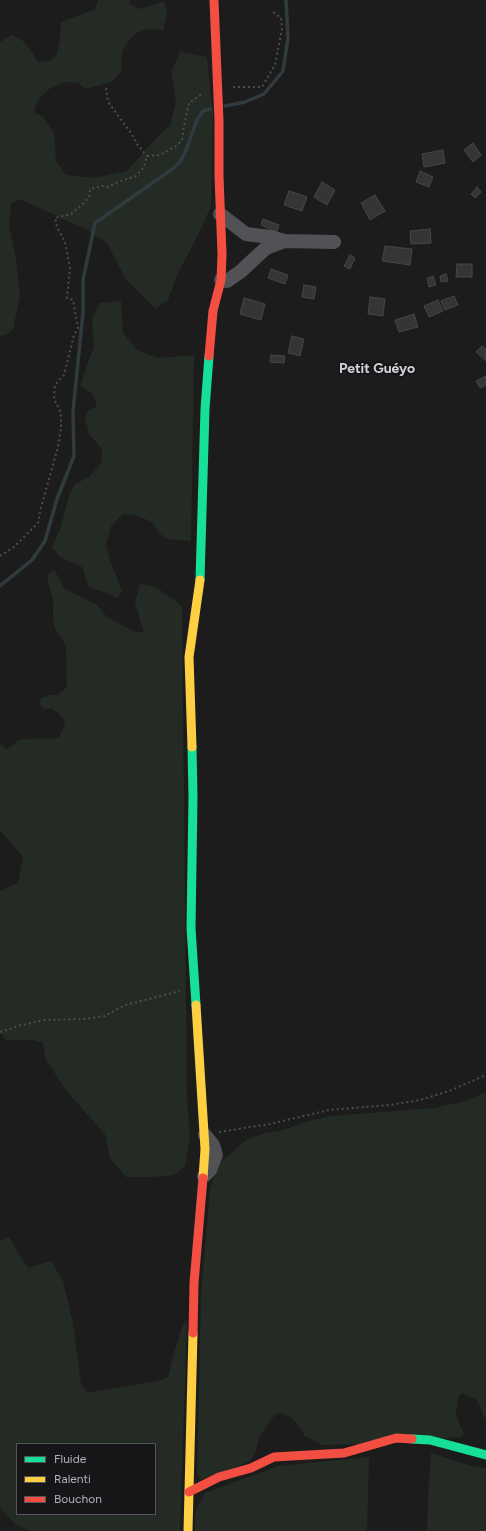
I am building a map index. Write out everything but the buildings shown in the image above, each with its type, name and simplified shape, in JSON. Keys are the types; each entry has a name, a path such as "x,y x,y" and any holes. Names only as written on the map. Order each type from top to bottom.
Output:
{"street":[{"path":"188,1531 194,1283 203,1177 210,1170 216,1155 212,1145 204,1133 191,928 193,798 189,657 200,577 205,408 213,311 221,280 222,254 214,0"},
{"path":"220,214 246,234 270,237 285,241 334,242"},
{"path":"221,280 227,281 240,272 266,248 285,241"},
{"path":"189,1492 220,1477 251,1468 274,1457 344,1452 396,1438 430,1440 486,1455"}],"path":[{"path":"147,156 160,154 176,146 182,140 190,103 202,94 237,86 262,87 275,65 282,29 281,18 272,12"},
{"path":"106,88 108,102 132,133 136,144 147,156"},
{"path":"0,556 14,547 38,523 58,447 61,428 62,413 54,399 55,385 64,375 74,335 78,328 73,300 67,298 70,268 65,242 57,227 55,218 71,214 82,205 88,197 90,189 102,186 108,187 136,176 144,167 147,156"},
{"path":"0,1032 44,1020 105,1016 125,1004 163,994 195,988"},
{"path":"204,1133 238,1130 329,1110 420,1100 452,1090 486,1075"}],"shaded area":[{"path":"98,0 131,0 129,4 140,9 164,1 167,14 163,30 149,29 136,33 128,41 122,51 121,71 113,81 85,89 78,83 66,82 49,89 37,101 34,112 43,117 54,133 56,161 66,175 93,178 127,171 162,132 170,126 176,101 171,72 180,52 207,57 213,116 211,206 178,273 168,300 155,309 125,278 107,243 87,230 20,199 11,204 9,226 16,259 20,296 13,329 6,335 0,336 0,42 12,35 23,41 33,53 37,62 49,61 56,56 60,40 61,22 95,10"},
{"path":"121,301 123,333 138,351 160,358 194,355 191,541 167,539 160,534 152,522 138,516 123,514 111,526 106,544 110,560 122,591 118,598 88,586 82,567 60,557 52,547 60,529 70,493 75,484 89,477 102,462 102,449 89,434 85,418 89,410 97,407 93,394 80,386 94,346 92,320 100,303"},
{"path":"54,569 64,588 97,605 107,617 135,632 144,632 135,603 140,584 156,587 182,606 187,1099 190,1136 185,1166 174,1175 126,1177 110,1158 105,1134 68,1093 46,1060 43,1043 32,1040 6,1040 0,1033 0,891 18,883 23,857 0,830 0,744 7,749 19,740 40,738 52,739 59,737 64,727 65,721 59,714 51,708 44,709 40,704 41,698 51,695 58,695 67,687 66,648 62,638 55,629 53,601 47,576"},
{"path":"486,1092 486,1421 477,1400 463,1393 458,1397 456,1414 464,1433 462,1437 363,1444 322,1445 305,1436 293,1419 280,1412 271,1419 259,1438 255,1454 249,1462 200,1480 197,1474 201,1295 210,1189 216,1171 224,1159 246,1140 265,1133 284,1130 304,1122 331,1116 434,1108 467,1101"},
{"path":"9,1237 21,1258 29,1268 51,1261 63,1281 73,1323 81,1384 87,1393 158,1381 168,1377 182,1327 187,1321 180,1531 28,1531 14,1523 0,1508 0,1241"},
{"path":"431,1453 472,1466 486,1468 486,1531 427,1531"},
{"path":"369,1457 367,1531 195,1531 195,1511 205,1493 278,1466"}],"waterway":[{"path":"225,106 245,102 264,94 283,71 288,38 286,0"},
{"path":"0,586 32,560 45,541 57,499 74,456 73,411 83,313 83,280 95,223 179,163 185,153 197,120 203,111 211,109"}],"traffic: fast":[{"path":"200,580 205,409 209,356"},
{"path":"192,747 193,797 191,928 196,1005"},
{"path":"412,1439 430,1440 486,1455"}],"traffic: slow":[{"path":"192,747 189,657 200,580"},
{"path":"196,1005 205,1149 203,1178"},
{"path":"188,1531 193,1333"}],"traffic: jam":[{"path":"209,356 213,311 221,280 222,254 214,0"},
{"path":"193,1333 194,1283 203,1178"},
{"path":"189,1492 219,1477 251,1468 274,1457 344,1453 396,1438 412,1439"}],"district":[{"name":"Petit Guéyo","path":"377,369"}]}
